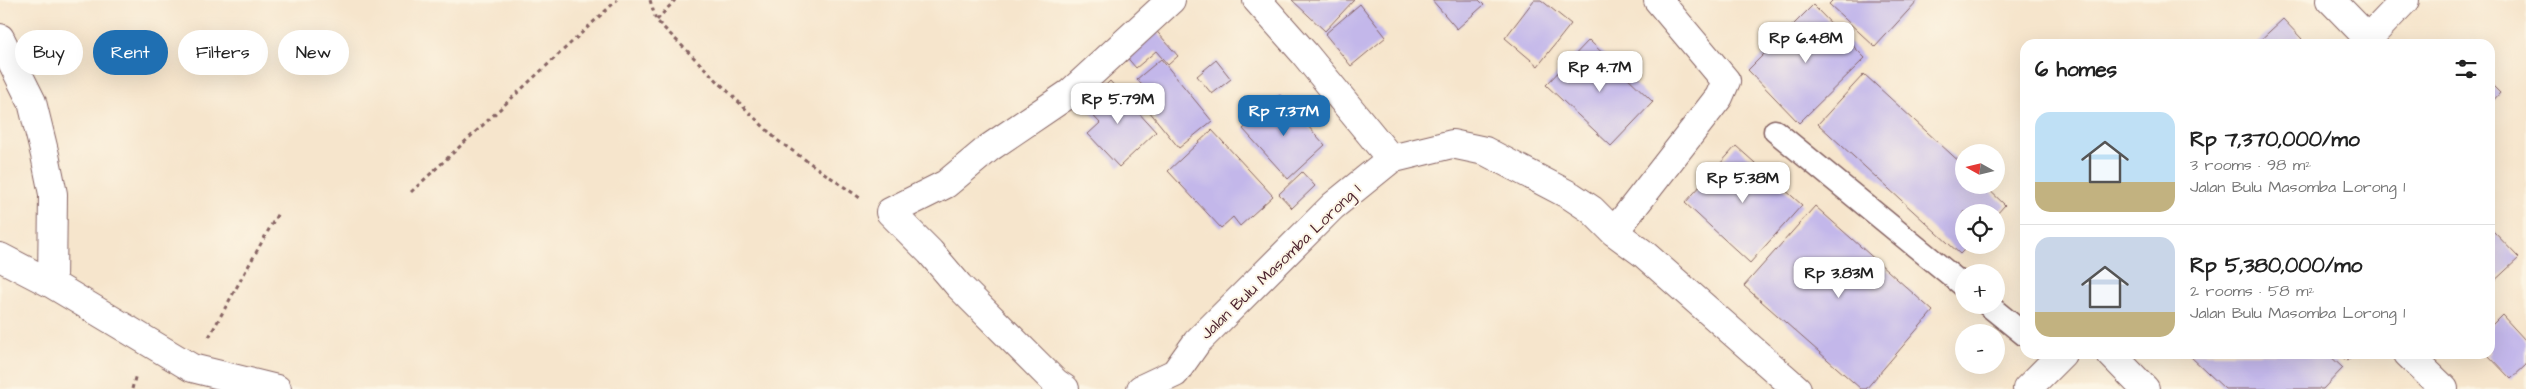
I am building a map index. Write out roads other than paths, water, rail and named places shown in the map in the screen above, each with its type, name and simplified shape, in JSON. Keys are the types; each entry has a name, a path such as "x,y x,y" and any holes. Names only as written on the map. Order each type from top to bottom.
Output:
{"street":[{"path":"1065,389 1056,384 958,286 930,252 890,212 946,184 989,148 1070,93 1171,0"},
{"path":"1257,0 1304,53 1391,159"},
{"path":"1614,232 1719,97 1726,80 1658,0"},
{"path":"2332,0 2364,39"},
{"path":"2368,39 2405,0"},
{"path":"0,38 32,102 45,155 53,194 52,284"},
{"name":"Jalan Bulu Masomba Lorong 1","path":"1141,389 1175,373 1197,342 1333,206 1391,159 1452,144 1485,151 1571,196 1592,210 1614,232 1644,254 1797,389"},
{"path":"0,257 52,284 192,368 277,389"},
{"path":"2027,389 2052,359"},
{"path":"2116,359 2145,389"},
{"path":"2413,359 2444,389"}],"lane":[{"path":"1775,131 1955,279"},
{"path":"1999,314 2020,331"}]}
